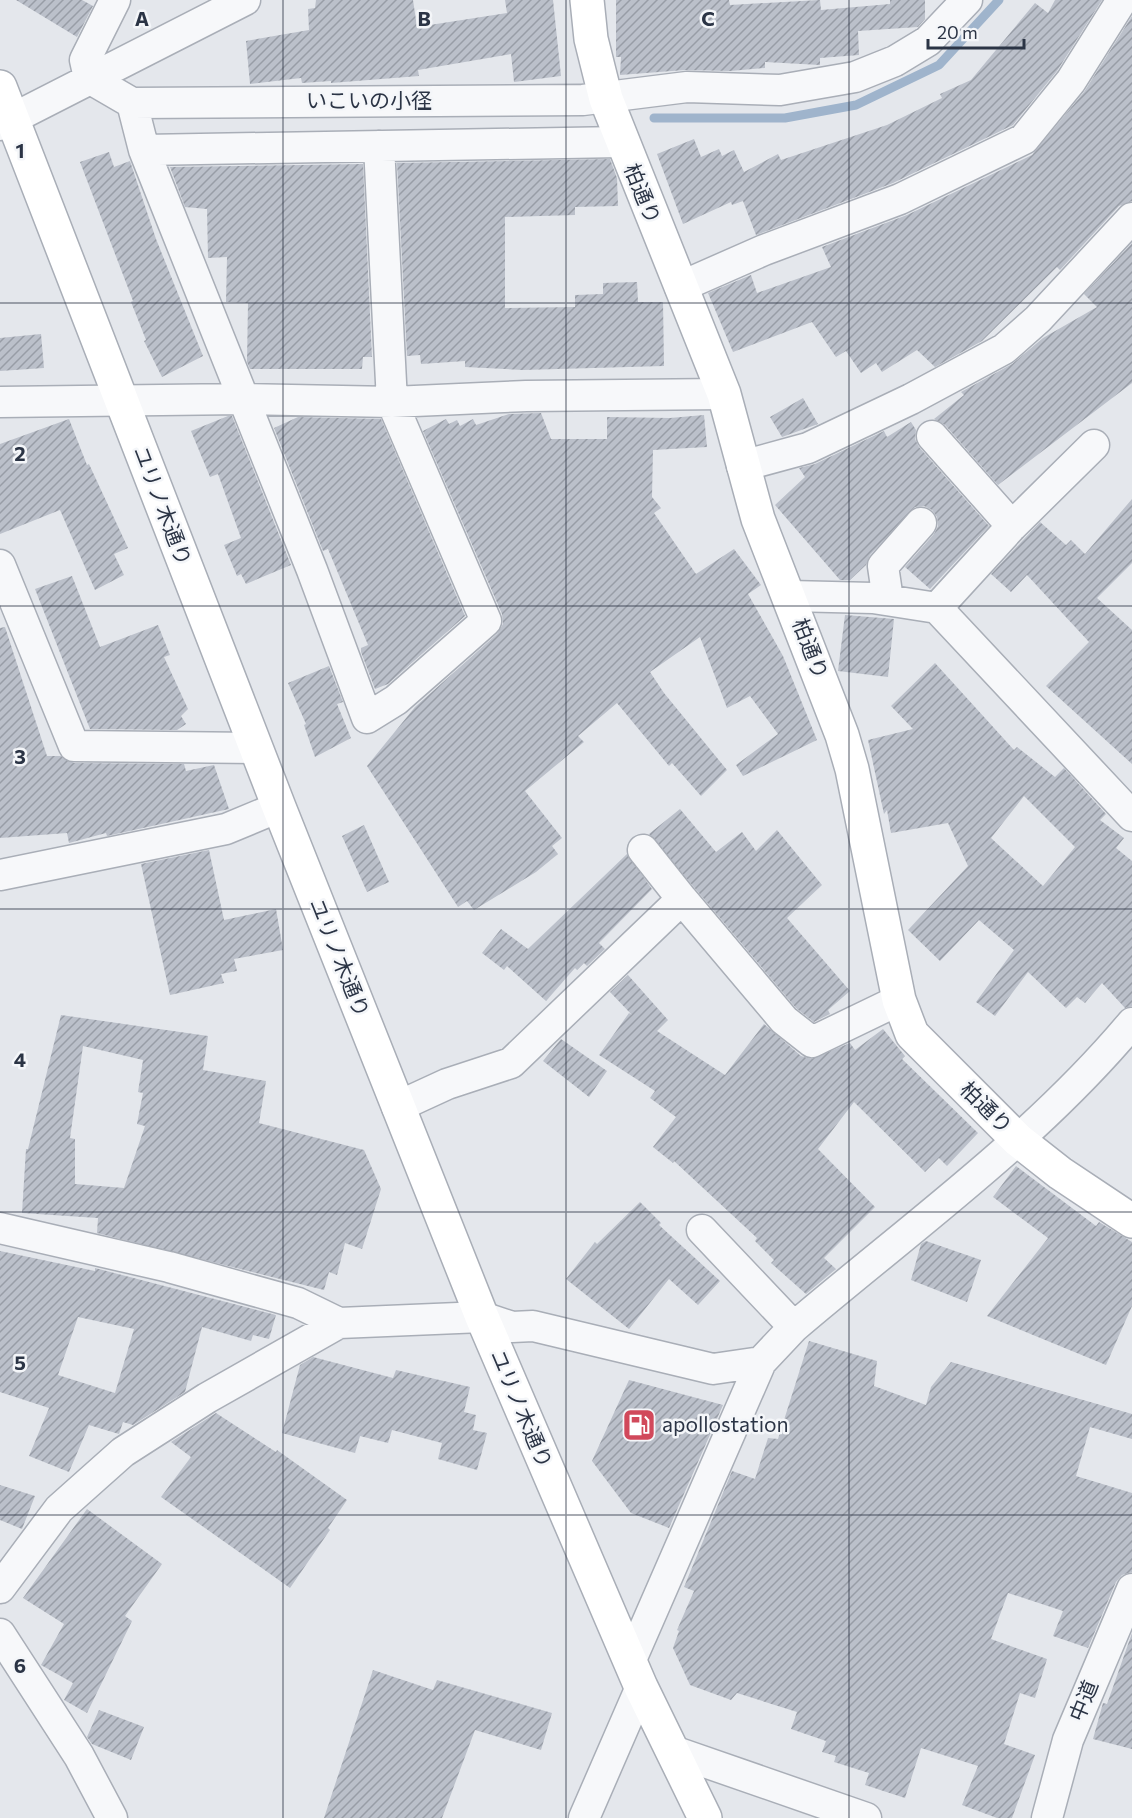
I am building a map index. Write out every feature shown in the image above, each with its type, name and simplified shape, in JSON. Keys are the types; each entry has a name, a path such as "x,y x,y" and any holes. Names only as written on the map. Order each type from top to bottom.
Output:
{"street":[{"path":"115,0 85,60 89,78 132,103 144,150 312,570 367,718 396,700 486,621 392,402 379,146"},
{"path":"4,118 245,0"},
{"name":"柏通り","path":"586,0 591,39 606,99 621,142 724,394 758,519 790,596 842,735 852,769 899,1000 912,1034 1018,1140 1060,1173 1132,1221"},
{"name":"いこいの小径","path":"132,103 606,99 687,87 780,90 855,77 895,61 928,40 967,0"},
{"path":"680,286 764,250 900,199 970,168 1024,139 1071,81 1122,0"},
{"name":"ユリノ木通り","path":"0,87 4,118 120,399 482,1317 636,1675 705,1818"},
{"path":"144,150 621,142"},
{"path":"742,466 808,448 911,399 1004,349 1038,319 1132,218"},
{"path":"0,402 120,399 392,402 526,396 724,394"},
{"path":"932,436 1012,526"},
{"path":"937,608 1012,526 1094,445"},
{"path":"888,600 883,566 921,523"},
{"path":"0,565 74,746 257,748"},
{"path":"790,596 888,600 937,608 1132,816"},
{"path":"0,875 226,829 279,807"},
{"path":"643,850 784,1020 812,1042 899,1000"},
{"path":"398,1107 447,1084 512,1063 682,899"},
{"path":"584,1818 636,1675 761,1362 794,1327 1018,1140 1099,1062 1132,1023"},
{"path":"0,1228 91,1247 287,1300 339,1323 482,1317 512,1327 533,1326 713,1369 761,1362"},
{"path":"702,1230 794,1327"},
{"path":"0,1588 59,1509 123,1452 207,1398 339,1323"},
{"name":"中道","path":"1047,1818 1068,1740 1132,1588"},
{"path":"0,1634 79,1756 112,1818"},
{"path":"673,1751 866,1818"}],"building":[{"path":"16,0 82,0 93,6 77,37"},
{"path":"316,0 413,0 417,27 507,13 505,0 553,0 561,76 514,82 511,54 418,70 419,76 331,83 331,81 302,83 301,78 250,84 246,41 309,30 308,9 315,8"},
{"path":"616,0 729,0 730,5 820,0 821,10 890,4 890,0 925,0 925,19 918,27 858,31 859,55 820,58 820,65 765,62 765,68 730,71 685,70 620,75 621,57 616,57"},
{"path":"1055,0 1102,0 1057,71 1013,125 893,183 756,235 743,201 732,205 731,202 683,224 657,154 694,139 701,157 719,149 722,156 734,150 744,172 778,154 781,160 887,125 942,98 940,94 971,80 1035,3 1048,13"},
{"path":"1132,16 1132,201 1119,206 1060,270 1057,267 982,341 935,367 917,350 882,372 876,363 861,373 846,351 836,357 812,322 733,352 708,293 751,275 757,293 831,267 822,247 907,215 1032,155 1084,92"},
{"path":"109,152 114,167 130,161 156,239 203,356 162,377 144,341 146,340 131,302 133,301 80,162"},
{"path":"610,159 617,178 618,206 575,207 575,215 505,217 505,308 575,307 575,295 603,294 603,283 637,282 638,302 663,302 664,366 523,370 465,367 465,361 421,364 420,355 407,356 397,163"},
{"path":"363,164 372,357 363,357 362,369 250,369 247,362 248,303 226,302 227,257 208,258 207,209 185,207 170,167"},
{"path":"1132,243 1132,383 998,485 945,425 934,419 964,395 961,392 1012,364 1043,338 1097,307 1084,294"},
{"path":"41,334 44,368 0,371 0,338"},
{"path":"803,398 818,424 782,437 770,417"},
{"path":"541,413 551,439 607,439 607,417 670,418 704,415 707,447 653,450 652,497 661,508 654,513 696,574 734,549 761,585 748,594 783,656 817,740 743,776 736,765 778,734 750,696 727,708 700,637 650,672 664,693 727,770 701,796 672,763 669,766 617,703 578,736 584,742 525,791 562,838 552,846 558,854 536,872 474,910 467,901 458,907 367,766 415,707 497,634 503,624 502,614 423,431 446,419 449,424 457,420 460,426 473,419 476,425 509,414"},
{"path":"232,416 291,565 246,584 241,574 237,576 224,545 241,538 218,474 210,477 191,431"},
{"path":"298,417 381,419 465,616 388,684 375,689 361,652 361,648 368,645 328,549 323,551 274,428"},
{"path":"69,419 87,465 89,464 128,548 114,554 124,575 95,590 60,510 0,534 0,444"},
{"path":"911,422 916,430 915,439 919,447 989,526 930,589 905,567 934,534 938,526 937,517 932,510 924,506 915,507 870,555 866,565 850,580 840,580 775,505 805,477 799,468 815,464 884,431 887,437"},
{"path":"1132,499 1132,563 1097,598 1132,630 1132,764 1046,686 1089,642 1027,575 1011,592 991,574 1040,522 1066,545 1071,540 1085,554"},
{"path":"72,576 100,647 158,625 170,655 164,657 188,709 181,716 186,724 177,730 90,729 35,589"},
{"path":"845,615 894,619 888,677 838,671"},
{"path":"5,627 47,756 61,756 74,763 184,764 186,771 214,765 229,809 107,836 106,833 69,843 67,833 0,838 0,628"},
{"path":"935,663 1014,750 1017,747 1055,777 1064,768 1106,814 1100,820 1124,838 1116,848 1132,861 1132,1006 1125,1008 1102,983 1085,1003 1077,997 1066,1008 1028,972 995,1016 976,1002 1014,950 979,920 940,961 908,930 968,866 948,823 891,833 887,810 884,814 868,740 913,729 891,706","holes":["1024,796 1075,847 1043,886 991,838"]},
{"path":"329,666 343,702 337,704 351,738 315,757 304,725 306,724 288,683"},
{"path":"680,809 716,852 742,832 756,851 777,830 822,885 787,918 850,991 828,1010 830,1014 814,1022 796,1008 649,834"},
{"path":"364,825 389,882 367,892 342,836"},
{"path":"209,850 224,920 276,909 283,950 234,959 237,971 221,974 224,983 170,995 141,864"},
{"path":"627,854 652,889 599,943 605,949 587,966 584,963 577,970 575,968 546,1001 507,966 504,970 482,953 501,929 528,949"},
{"path":"628,975 668,1020 657,1031 725,1075 764,1024 801,1056 811,1059 850,1043 855,1050 883,1029 905,1056 902,1059 978,1133 947,1166 939,1158 925,1172 854,1102 818,1149 875,1207 824,1258 836,1269 806,1294 771,1263 774,1260 755,1241 757,1238 674,1161 673,1163 653,1147 676,1117 650,1098 655,1091 599,1055 629,1013 632,1015 610,992"},
{"path":"61,1015 208,1036 203,1070 266,1081 259,1123 364,1150 381,1189 362,1249 345,1243 337,1275 329,1272 324,1290 97,1233 98,1218 22,1213 26,1149 28,1149","holes":["83,1046 143,1060 138,1092 143,1093 137,1124 145,1126 124,1188 75,1184 75,1139 70,1138"]},
{"path":"561,1039 607,1071 589,1097 543,1061"},
{"path":"1016,1166 1096,1226 1099,1222 1132,1242 1132,1306 1106,1365 987,1316 1048,1238 993,1197"},
{"path":"640,1202 661,1223 659,1225 720,1281 698,1305 669,1279 629,1329 566,1279 595,1242 597,1244"},
{"path":"926,1241 981,1260 967,1302 911,1280 921,1244"},
{"path":"0,1251 95,1271 95,1268 276,1315 269,1339 253,1335 251,1341 202,1327 185,1392 133,1425 123,1422 119,1434 89,1425 69,1472 29,1456 49,1408 0,1392","holes":["78,1317 134,1329 115,1393 58,1375"]},
{"path":"809,1341 877,1361 874,1386 926,1405 931,1387 951,1362 1132,1414 1132,1439 1090,1427 1076,1476 1132,1493 1132,1572 1122,1575 1116,1582 1088,1648 1053,1636 1063,1611 1008,1593 991,1639 1047,1659 1035,1698 1020,1693 1004,1744 1035,1755 1012,1818 997,1818 962,1805 978,1766 921,1748 905,1798 865,1785 869,1773 834,1762 836,1756 822,1752 826,1741 791,1729 797,1712 737,1693 731,1700 690,1685 673,1648 679,1631 677,1630 694,1591 684,1587 732,1471 755,1479 768,1438 778,1439"},
{"path":"313,1357 393,1378 396,1370 470,1387 464,1412 476,1415 473,1430 487,1433 477,1470 438,1459 442,1443 392,1430 388,1443 360,1436 355,1453 282,1433 300,1365"},
{"path":"629,1380 723,1405 669,1528 631,1513 592,1461"},
{"path":"216,1413 276,1452 277,1450 347,1500 328,1528 330,1530 290,1588 161,1497 191,1457 171,1442"},
{"path":"0,1485 35,1496 22,1529 0,1520"},
{"path":"87,1509 162,1564 125,1616 132,1621 87,1713 64,1700 73,1683 41,1665 64,1624 23,1598"},
{"path":"1132,1633 1132,1749 1093,1739 1103,1703 1107,1704"},
{"path":"373,1670 433,1690 437,1680 552,1713 541,1750 475,1730 442,1818 324,1818"},
{"path":"99,1710 144,1727 131,1760 92,1744 87,1737"}],"waterway":[{"path":"654,118 785,118 856,105 939,65 999,0"}],"place":[{"name":"apollostation","path":"639,1425"}]}
